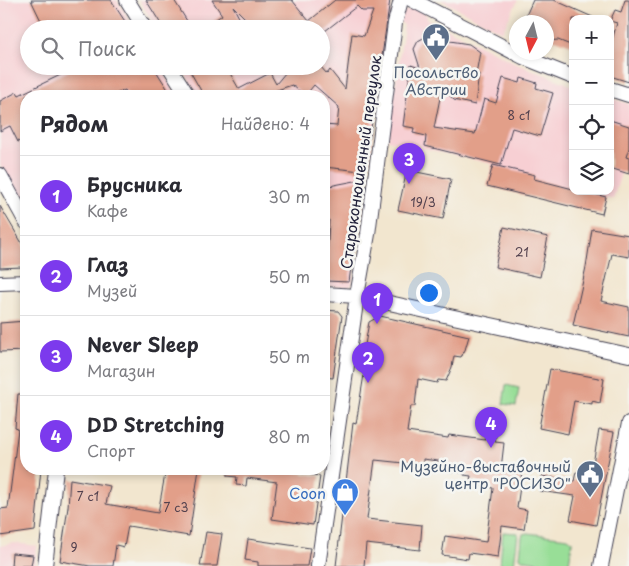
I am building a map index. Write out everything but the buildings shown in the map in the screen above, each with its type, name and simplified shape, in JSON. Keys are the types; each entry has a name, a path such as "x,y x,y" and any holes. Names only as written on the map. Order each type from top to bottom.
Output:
{"street":[{"path":"127,0 139,20"},
{"name":"Староконюшенный переулок","path":"318,566 357,296 368,234 395,24 401,0"},
{"path":"412,0 523,57 569,74"},
{"path":"175,75 184,90"},
{"path":"614,90 629,95"},
{"path":"0,175 20,211"},
{"path":"0,283 20,282"},
{"path":"330,294 357,296 629,355"},
{"path":"601,566 629,423"},
{"path":"45,566 55,475"}],"shaded area":[{"path":"117,0 129,20 20,20 20,75 164,75 173,90 20,90 20,200 0,165 0,1"},
{"path":"139,0 391,0 352,285 348,287 330,286 330,90 195,90 186,75 330,75 330,20 151,20"},
{"path":"441,0 518,0 502,32"},
{"path":"416,9 427,15 427,19 509,60 569,84 569,195 614,195 614,99 629,104 629,148 613,199 606,197 602,214 487,186 492,164 388,140 404,25 400,22 404,12"},
{"path":"14,543 37,546 35,566 0,566 0,546"}],"green space":[{"path":"506,385 519,388 516,406 503,404"},
{"path":"503,532 518,533 514,565 500,564"},
{"path":"523,534 568,538 572,541 569,563 560,565 524,560 520,557 522,537"}],"place":[{"name":"Посольство Австрии","path":"436,61"},
{"name":"Never Sleep","path":"409,184"},
{"name":"Брусника","path":"377,324"},
{"name":"Глаз","path":"368,383"},
{"name":"DD Stretching","path":"491,448"},
{"name":"Музейно-выставочный центр \"РОСИЗО\"","path":"590,498"},
{"name":"Coon","path":"345,516"}]}
